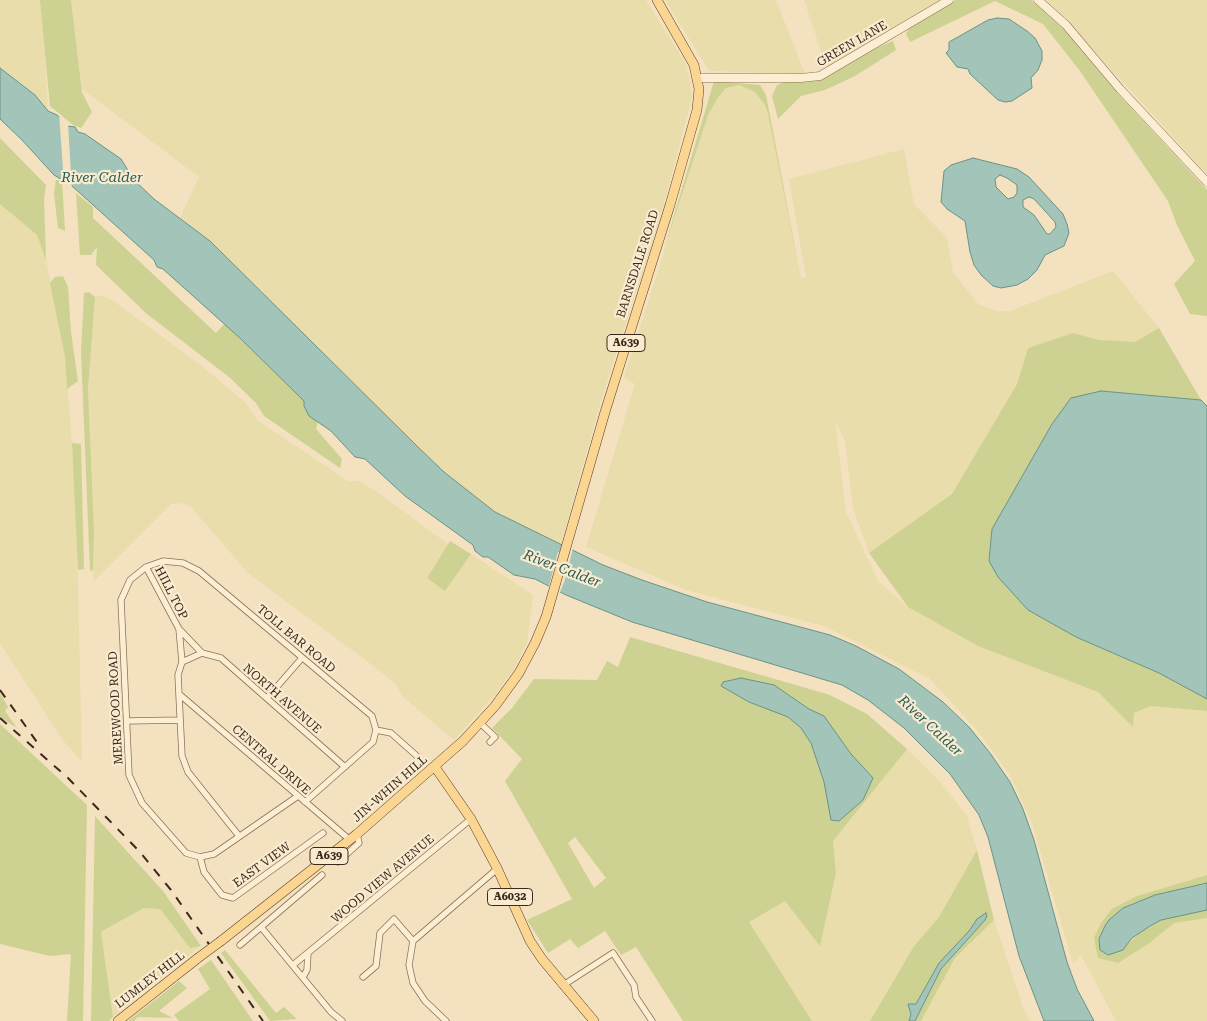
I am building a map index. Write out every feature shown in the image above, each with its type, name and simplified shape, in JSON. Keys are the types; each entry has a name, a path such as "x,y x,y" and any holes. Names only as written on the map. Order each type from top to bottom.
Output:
{"main road":[{"name":"BARNSDALE ROAD","path":"551,600 605,412 686,149 699,100 698,78 691,58 656,0"},
{"name":"JIN-WHIN HILL","path":"198,958 353,837 434,767 480,723 519,672 536,643 551,600"},
{"name":"A6032","path":"434,767 471,819 497,869 530,941 542,959 565,984 594,1021"},
{"name":"LUMLEY HILL","path":"118,1021 198,958"}],"street":[{"name":"GREEN LANE","path":"698,78 801,78 820,76 949,0"},
{"path":"1038,0 1066,25 1120,89 1207,182"},
{"name":"TOLL BAR ROAD","path":"146,567 162,561 183,563 199,571 372,716 376,730"},
{"name":"HILL TOP","path":"146,567 179,629 202,653"},
{"name":"MEREWOOD ROAD","path":"146,567 130,580 121,600 129,775 142,803 186,853 200,857"},
{"name":"HILL TOP","path":"179,629 182,662 178,675 182,756 188,772 239,836"},
{"path":"182,662 202,653"},
{"name":"NORTH AVENUE","path":"202,653 221,658 345,767"},
{"path":"267,698 302,658"},
{"name":"CENTRAL DRIVE","path":"179,694 304,802 353,837"},
{"path":"127,721 180,720"},
{"path":"480,723 495,737 490,742"},
{"path":"304,802 373,742 376,730 391,734 418,757"},
{"path":"200,857 214,854 298,796"},
{"name":"WOOD VIEW AVENUE","path":"293,965 471,819"},
{"name":"EAST VIEW","path":"200,857 204,872 222,895 232,898 323,833"},
{"path":"338,862 359,843 353,837"},
{"path":"446,1021 425,1001 414,983 409,965 412,942 497,869"},
{"path":"240,945 322,875"},
{"path":"363,977 376,966 380,933 394,919 412,942"},
{"path":"261,927 332,1012 342,1021"},
{"path":"303,977 307,970 308,953"},
{"path":"565,984 614,953 634,985 636,997 652,1021"}],"shaded area":[{"path":"0,0 42,0 48,111 35,95 0,68"},
{"path":"71,0 646,0 684,61 690,79 692,98 660,218 600,404 561,544 495,512 444,472 210,241 180,218 199,177 82,89"},
{"path":"665,0 776,0 805,74 712,71 708,69"},
{"path":"804,0 942,0 827,69"},
{"path":"1046,0 1207,0 1207,174 1072,26"},
{"path":"739,85 755,92 765,105 768,114 801,278 806,277 789,179 904,149 914,204 947,238 953,272 978,304 997,311 1010,311 1113,271 1159,328 1135,343 1099,340 1073,333 1028,348 1017,384 952,495 869,553 853,508 845,441 835,421 846,512 878,581 908,607 978,646 1098,692 1133,726 1134,713 1151,706 1207,711 1207,875 1137,896 1151,942 1174,923 1207,918 1207,1021 1116,1021 1081,955 1073,964 1032,823 1010,775 977,730 927,676 928,678 824,626 686,590 586,547 635,384 624,377 708,115 726,88"},
{"path":"0,204 37,235 46,260 65,357 76,494 82,762 62,739 0,643"},
{"path":"100,295 112,300 198,363 245,402 257,420 348,481 359,481 380,494 448,544 427,578 446,590 471,554 533,595 527,643 514,669 496,694 454,740 402,696 396,684 249,574 191,507 183,503 171,504 93,582 94,531 88,389 95,297"},
{"path":"907,749 940,782 967,816 977,850 939,917 914,946 870,1021 812,1021 749,922 785,901 820,945 836,873 833,841"},
{"path":"144,908 160,909 190,948 201,946 113,1017 101,933"},
{"path":"994,920 1023,1007 1030,1021 921,1021 955,958"}],"green space":[{"path":"40,0 71,0 82,92 92,112 81,128 73,125 50,106"},
{"path":"956,0 1031,0 1042,8 1065,31 1118,94 1207,190 1207,316 1190,314 1174,284 1195,261 1177,225 1168,201 1080,71 1043,24 995,1 910,42 906,34 909,28"},
{"path":"893,41 896,50 855,76 825,90 801,96 778,119 772,96 777,85 785,82 820,79 869,51"},
{"path":"714,81 760,85 766,95 801,278 768,114 765,105 755,92 739,85 726,88 708,115 662,256"},
{"path":"0,138 46,185 44,199 46,260 37,235 0,204"},
{"path":"56,180 62,180 65,231 58,228 54,194"},
{"path":"76,193 93,207 93,218 216,333 225,323 304,401 304,406 318,421 316,429 342,459 340,468 264,416 256,403 229,377 147,314 96,265 97,247 91,255 80,255"},
{"path":"63,276 68,287 71,332 78,381 67,389 65,357 50,283 55,277"},
{"path":"89,292 95,297 88,389 94,531 93,570 90,571 81,351 84,293"},
{"path":"1159,328 1201,400 1101,391 1052,424 992,529 989,561 1028,610 1076,637 1159,673 1207,699 1207,711 1151,706 1134,713 1133,727 1098,692 978,646 908,607 869,553 952,494 1017,384 1028,348 1073,333 1099,340 1135,342"},
{"path":"72,443 81,444 84,569 78,570"},
{"path":"450,541 471,554 445,591 427,578"},
{"path":"630,637 830,695 867,714 907,749 833,841 836,873 820,946 785,901 749,922 812,1021 683,1021 636,947 621,955 605,931 578,948 570,939 548,953 527,920 572,899 505,781 522,759 492,728 512,708 534,679 597,680 607,661 618,667","holes":["575,837 606,878 594,888 568,843"]},
{"path":"0,693 8,707 5,711 17,728 0,717"},
{"path":"0,724 87,805 83,1021 67,1021 71,954 50,956 0,944"},
{"path":"95,816 163,891 201,946 190,948 160,909 144,908 101,932 113,1017 109,1021 91,1021"},
{"path":"977,850 994,920 955,958 921,1021 915,1021 941,969 987,916 977,919 970,931 939,964 916,1004 912,1005 909,1021 870,1021 914,946 939,917"},
{"path":"1207,875 1207,883 1133,903 1124,908 1109,920 1099,939 1123,950 1141,931 1161,920 1203,909 1207,910 1207,918 1174,923 1151,942 1118,963 1098,958 1094,938 1101,923 1112,909 1137,896"},
{"path":"225,950 276,1013 284,1007 297,1019 270,1021 221,953"},
{"path":"211,960 253,1021 179,1021 174,1015 210,989 198,969"},
{"path":"179,981 187,988 159,1011 173,1018 138,1017 134,1021 128,1021"}],"water":[{"path":"997,18 1009,19 1027,31 1035,38 1042,51 1042,60 1038,70 1031,78 1032,88 1012,101 1005,102 998,100 970,74 968,69 957,67 946,53 949,50 949,42 988,20"},
{"name":"River Calder","path":"0,68 35,95 48,111 57,115 67,126 75,127 78,132 85,134 121,159 134,180 154,199 210,241 444,472 495,512 603,565 642,580 707,602 830,635 856,646 899,669 943,702 969,727 990,753 1010,782 1023,809 1034,840 1067,962 1077,989 1094,1021 1044,1021 1019,956 988,837 979,815 950,774 904,728 868,700 842,685 632,622 566,595 535,579 514,575 488,557 483,557 475,551 473,545 405,496 365,459 355,457 331,431 309,416 304,406 304,401 241,339 163,269 157,267 154,260 72,186 54,175 0,119"},
{"path":"973,158 1017,169 1029,177 1063,214 1069,233 1064,246 1045,255 1037,270 1028,279 1017,285 1001,288 993,286 981,275 974,265 965,221 947,209 941,202 944,171 951,165","holes":["1000,175 1017,185 1017,193 1014,197 1008,199 996,187 995,179","1029,197 1034,199 1055,222 1056,227 1050,234 1047,234 1034,215 1023,207 1023,200"]},
{"path":"1101,391 1201,400 1207,406 1207,699 1159,673 1076,637 1028,610 998,577 989,561 992,529 1052,424 1071,398"},
{"path":"741,678 774,685 809,709 824,716 851,754 873,778 863,800 839,821 831,820 824,782 811,743 801,728 788,717 749,702 721,686 723,682"},
{"path":"1207,883 1207,910 1161,920 1132,938 1123,950 1108,955 1100,950 1099,939 1105,926 1123,908 1155,895"},
{"path":"986,913 985,920 941,969 915,1021 909,1021 911,1014 908,1004 916,1004 939,963 969,931 977,919"}],"pier":[{"path":"59,113 68,123 72,191 64,183"},
{"path":"563,542 573,548 566,577 559,595 548,589 558,552 560,552"}],"railway":[{"path":"0,690 39,745"},
{"path":"0,718 68,778 139,851 171,890 263,1021"}]}
